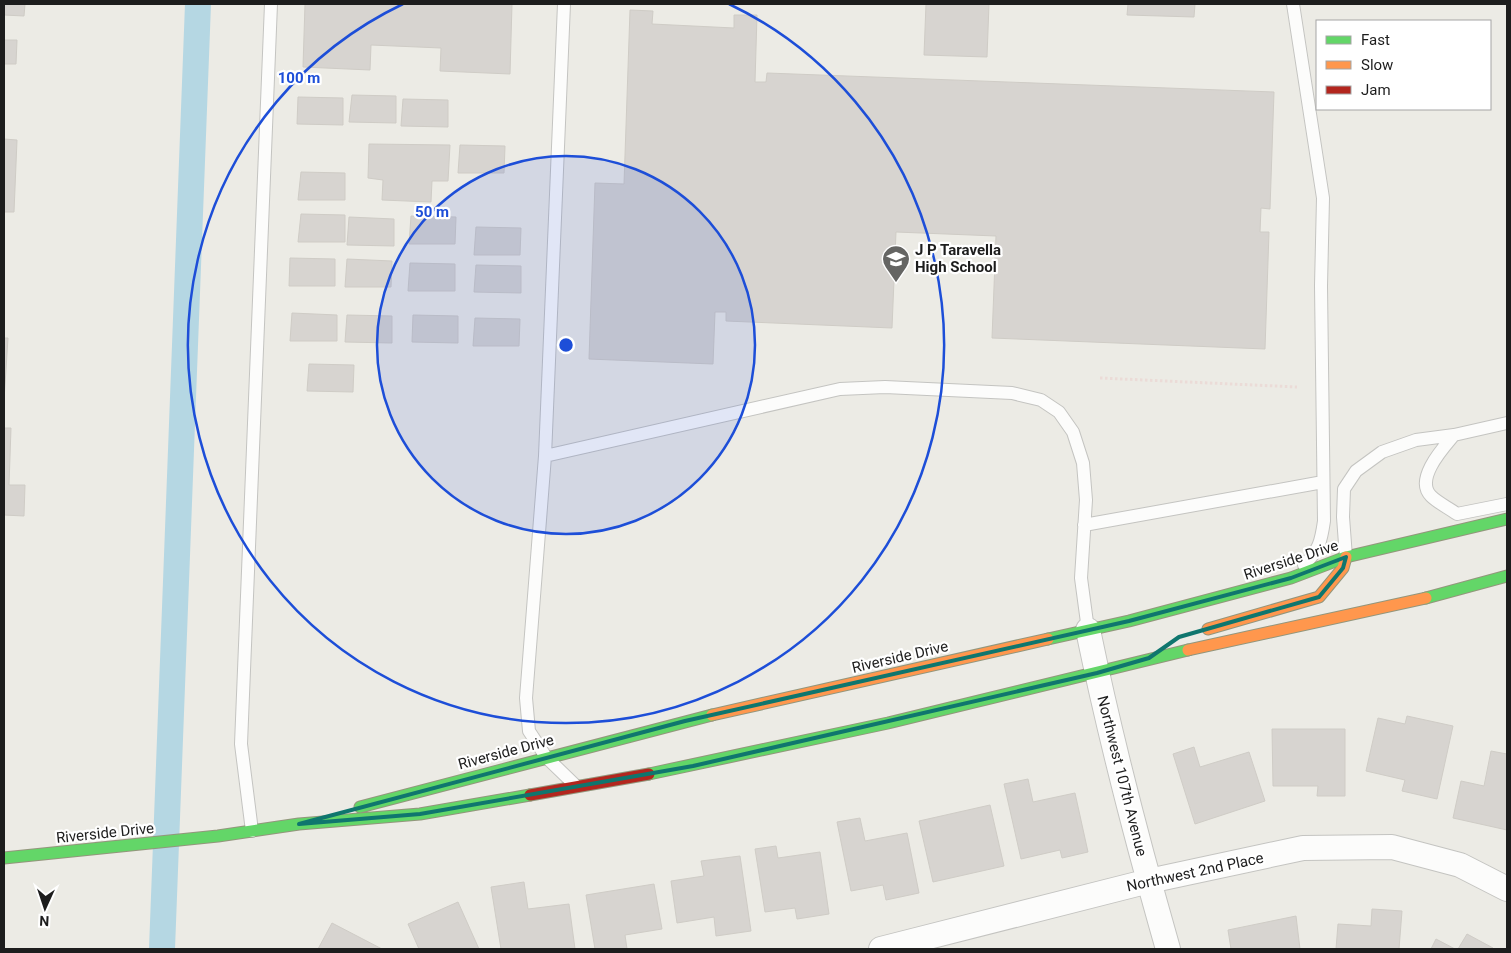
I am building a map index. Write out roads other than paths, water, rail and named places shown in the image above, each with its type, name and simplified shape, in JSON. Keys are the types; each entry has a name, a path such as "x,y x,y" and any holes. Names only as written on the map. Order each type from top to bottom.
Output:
{"street":[{"name":"Riverside Drive","path":"298,824 685,721 1088,630 1291,578 1346,557 1507,519"},
{"path":"1198,632 1319,597 1343,568 1346,557"},
{"name":"Riverside Drive","path":"4,858 218,836 298,824 420,814 738,757 1097,673 1149,658 1392,608 1507,576"},
{"name":"Northwest 107th Avenue","path":"1088,630 1149,881 1168,949"},
{"path":"1149,658 1172,642"},
{"name":"Northwest 2nd Place","path":"881,949 1149,881 1303,848 1392,847 1460,865 1507,888"}],"lane":[{"path":"252,832 241,744 271,4"},
{"path":"564,4 545,456 526,698 529,731 546,757 576,786"},
{"path":"1291,578 1316,553 1322,538 1323,482 1321,286 1323,198 1293,4"},
{"path":"545,456 840,389 884,387 1012,393 1041,400 1058,412 1073,432 1084,463 1086,500 1081,578 1088,630"},
{"path":"1346,557 1343,517 1344,490 1356,471 1382,452 1416,440 1454,435 1507,423"},
{"path":"1454,435 1433,461 1428,479 1429,495 1457,514 1507,504"},
{"path":"1084,525 1323,482"}],"waterway":[{"path":"162,949 198,4"}],"place":[{"name":"J P Taravella High School","path":"896,283"}]}
